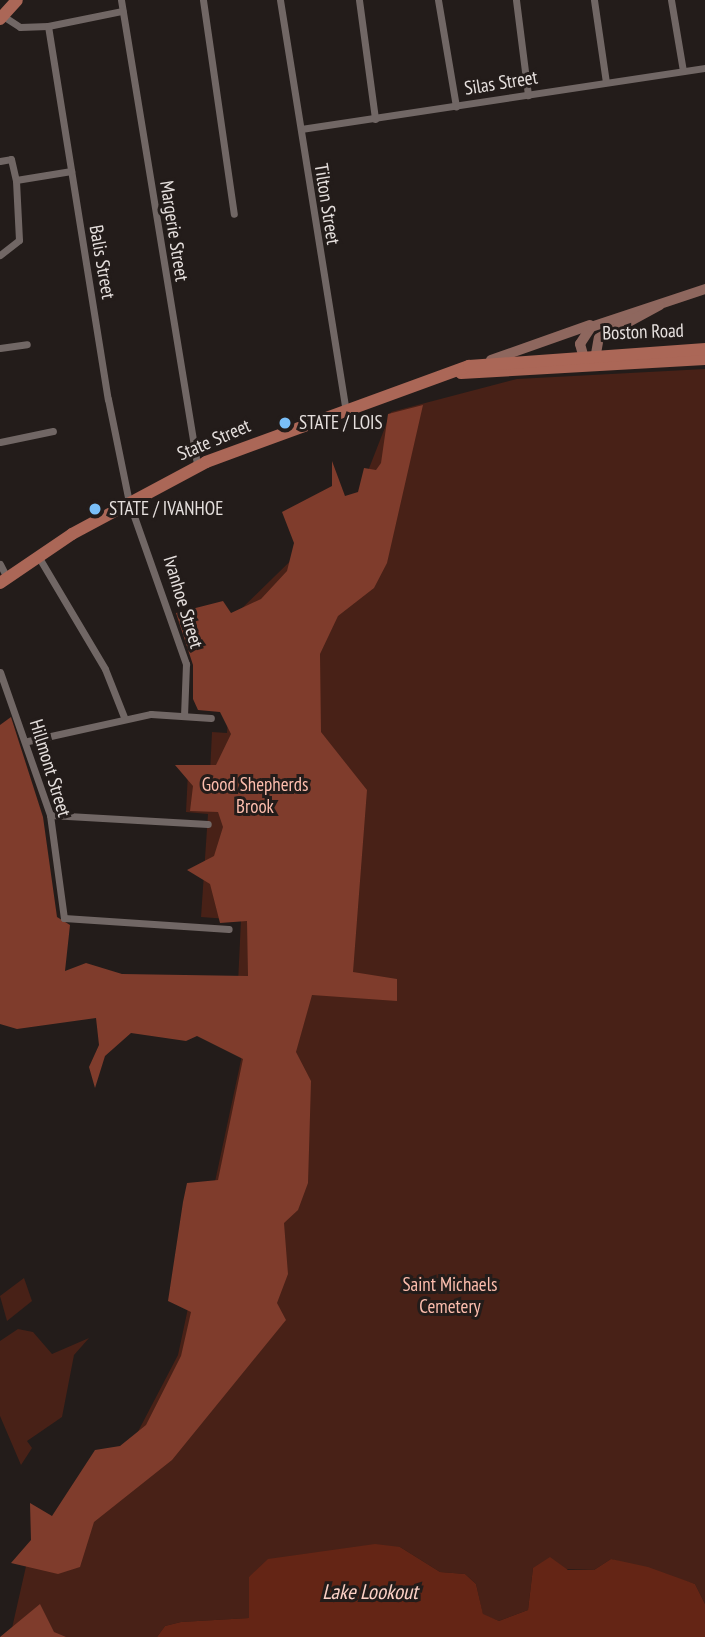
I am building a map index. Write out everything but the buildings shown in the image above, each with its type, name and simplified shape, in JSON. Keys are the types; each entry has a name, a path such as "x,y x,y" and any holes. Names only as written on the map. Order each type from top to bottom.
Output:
{"main road":[{"path":"2,17 18,0"},
{"path":"491,360 705,289"},
{"path":"589,359 599,338 660,305"},
{"path":"589,359 582,338 599,322"},
{"name":"Boston Road","path":"589,359 705,349"},
{"name":"State Street","path":"461,373 589,359"},
{"name":"State Street","path":"3,580 129,502 197,466 491,360 589,359"},
{"name":"Boston Road","path":"589,359 705,359"}],"street":[{"name":"Margerie Street","path":"121,0 197,466"},
{"path":"203,0 234,214"},
{"name":"Tilton Street","path":"280,0 346,412"},
{"path":"359,0 374,119"},
{"path":"438,0 456,106"},
{"path":"516,0 528,95"},
{"path":"594,0 606,82"},
{"path":"671,0 683,71"},
{"path":"2,17 20,27 48,26 122,11"},
{"name":"Balis Street","path":"48,26 129,502"},
{"name":"Silas Street","path":"301,129 705,68"},
{"path":"0,161 11,159 16,180 19,240 0,255"},
{"path":"16,180 71,171"},
{"path":"0,348 27,344"},
{"path":"0,442 53,431"},
{"name":"Ivanhoe Street","path":"129,502 186,664 184,716"},
{"path":"38,556 105,669 124,717"},
{"path":"0,564 3,580"},
{"name":"Hillmont Street","path":"0,672 28,741 50,815 64,918 229,929"},
{"path":"28,741 124,717 211,718"},
{"path":"50,815 208,824"}],"green space":[{"name":"Saint Michaels Cemetery","path":"705,369 705,1604 695,1584 611,1559 594,1570 533,1568 528,1610 499,1621 483,1615 476,1584 465,1574 440,1572 400,1547 249,1577 249,1618 181,1622 165,1626 157,1637 10,1637 29,1553 84,1535 178,1355 257,985 238,983 241,920 201,917 208,814 186,812 188,772 210,773 212,732 227,733 236,614 359,494 391,412 517,379"},
{"name":"Good Shepherds Brook","path":"423,405 387,563 374,588 338,616 320,654 321,732 367,790 353,972 397,979 397,1001 312,995 296,1052 311,1081 308,1183 298,1210 284,1223 288,1274 277,1303 286,1320 172,1460 94,1522 80,1567 58,1574 11,1563 31,1540 30,1503 52,1516 95,1450 120,1446 146,1425 181,1356 191,1312 168,1301 183,1202 187,1183 218,1180 243,1059 197,1036 186,1041 131,1033 105,1056 95,1088 89,1067 99,1045 96,1018 17,1029 0,1024 0,725 11,717 43,817 57,917 70,925 65,971 86,963 122,974 248,976 247,921 220,923 210,884 187,870 214,856 223,827 218,812 190,811 193,786 175,765 216,765 231,734 220,712 198,710 193,699 193,665 176,613 223,601 231,613 261,599 287,571 294,543 282,512 332,486 332,461 345,496 358,492 364,468 376,470 381,463 388,414"},
{"path":"24,1278 32,1301 7,1321 0,1296"},
{"path":"18,1329 33,1332 52,1354 89,1338 74,1355 62,1417 27,1441 32,1448 21,1465 0,1416 0,1341"},
{"path":"40,1604 54,1632 66,1637 0,1637"}],"water":[{"name":"Lake Lookout","path":"375,1544 400,1547 440,1572 465,1574 476,1584 483,1614 499,1621 528,1610 533,1568 550,1557 568,1570 594,1570 611,1559 648,1567 695,1584 705,1604 705,1637 157,1637 165,1626 181,1622 249,1618 249,1577 268,1559"}],"place":[{"name":"STATE / LOIS","path":"285,423"},
{"name":"STATE / IVANHOE","path":"95,509"}]}
